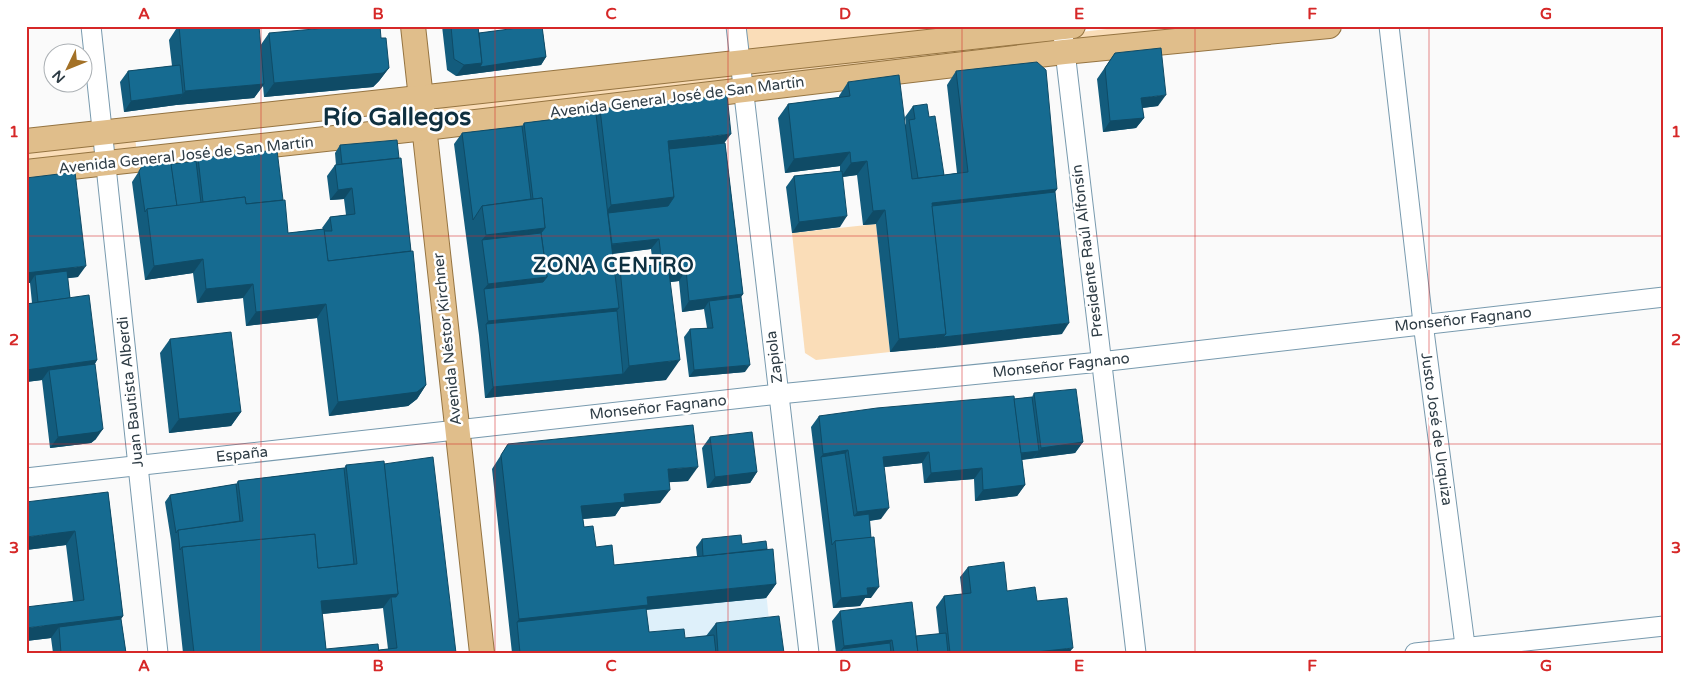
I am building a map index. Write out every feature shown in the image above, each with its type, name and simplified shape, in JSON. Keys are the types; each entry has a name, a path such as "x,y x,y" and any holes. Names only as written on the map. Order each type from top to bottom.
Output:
{"main road":[{"name":"Avenida Néstor Kirchner","path":"413,26 482,653"},
{"name":"Avenida General José de San Martín","path":"26,172 425,128 1064,52 1329,26"},
{"name":"Avenida General José de San Martín","path":"26,141 1065,27"}],"street":[{"name":"Juan Bautista Alberdi","path":"91,26 158,653"},
{"name":"Zapiola","path":"736,26 809,653"},
{"name":"Justo José de Urquiza","path":"1390,26 1423,323 1466,650"},
{"name":"Presidente Raúl Alfonsín","path":"1065,27 1064,52 1136,653"},
{"name":"Monseñor Fagnano","path":"457,430 779,394 1100,362 1423,323 1664,297"},
{"name":"España","path":"26,478 457,430"},
{"path":"1415,653 1466,650 1664,626"}],"shaded area":[{"path":"736,26 1062,26 740,62"},
{"path":"1133,26 1260,26 1074,45 1072,33"},
{"path":"1052,37 1052,42 753,79 751,77 751,70"},
{"path":"730,72 733,77 732,82 436,120 429,109 432,104"},
{"path":"382,109 411,110 414,119 383,127"},
{"path":"135,137 137,154 114,152 112,148 113,139"},
{"path":"91,141 95,146 95,153 26,165 26,148"},
{"path":"876,224 890,352 816,360 805,353 792,233"},
{"path":"763,562 770,630 641,643 634,576"}],"building":[{"path":"179,26 259,26 264,84 185,91"},
{"path":"348,26 380,26 381,38 386,38 389,68 383,73 274,83 269,33"},
{"path":"451,26 478,26 482,63 464,65 454,59"},
{"path":"517,26 542,26 546,57 480,67 482,63 479,33 517,28"},
{"path":"1161,48 1166,95 1141,98 1144,118 1110,121 1105,68 1115,53"},
{"path":"1037,62 1046,70 1057,189 932,203 946,334 899,339 885,210 873,211 867,161 851,163 850,152 794,159 788,104 850,96 848,82 899,75 912,179 968,172 956,71"},
{"path":"180,65 183,94 131,101 128,71"},
{"path":"727,95 731,134 668,141 674,197 611,205 600,109"},
{"path":"927,104 929,117 935,116 944,175 918,178 909,120 915,119 913,106"},
{"path":"596,114 619,308 488,321 484,289 543,282 547,277 541,233 545,228 542,198 533,199 524,123"},
{"path":"522,126 531,199 482,206 473,220 462,133"},
{"path":"397,140 399,158 342,164 340,145"},
{"path":"725,143 743,294 689,301 686,270 669,272 668,264 662,265 659,239 612,244 608,213 668,206 674,197 669,149"},
{"path":"277,150 283,200 246,204 245,197 203,202 198,158"},
{"path":"401,158 411,251 328,261 324,231 332,231 330,217 355,214 352,188 338,190 335,165"},
{"path":"171,161 177,206 147,209 145,212 139,171 143,165"},
{"path":"196,161 201,203 177,206 171,164"},
{"path":"842,171 847,216 799,222 794,176"},
{"path":"75,172 86,266 26,273 26,178"},
{"path":"1055,192 1069,323 943,337 946,334 932,206"},
{"path":"245,197 246,204 285,200 288,233 324,229 328,261 413,251 426,385 417,392 338,402 326,304 256,312 253,284 206,289 203,259 154,266 147,209"},
{"path":"542,198 545,228 486,235 482,206"},
{"path":"541,233 547,277 488,284 482,240"},
{"path":"668,264 680,360 629,366 620,268"},
{"path":"67,271 70,298 38,302 35,275"},
{"path":"89,295 97,360 26,370 26,304"},
{"path":"741,297 750,365 694,370 690,329 713,328 709,301"},
{"path":"617,311 623,374 493,387 486,324"},
{"path":"231,332 241,412 179,419 170,339"},
{"path":"95,364 103,429 98,432 58,437 49,370"},
{"path":"1076,389 1083,442 1041,448 1034,393"},
{"path":"1014,396 1025,485 983,490 982,468 931,473 929,452 883,457 889,508 857,512 848,450 823,454 819,416 877,408"},
{"path":"1032,397 1039,451 1021,453 1014,399"},
{"path":"693,425 698,467 668,469 670,490 624,494 625,502 581,506 584,527 593,526 596,547 612,545 614,565 773,549 776,584 647,597 648,605 519,619 501,455 508,444"},
{"path":"752,432 757,472 715,477 710,437"},
{"path":"845,453 854,516 869,514 871,538 835,541 832,545 821,457"},
{"path":"433,457 456,653 379,653 379,650 397,648 391,597 396,597 398,594 384,464"},
{"path":"384,461 398,594 321,601 326,649 378,644 379,653 194,653 182,547 315,534 318,568 357,564 346,465"},
{"path":"344,468 354,564 318,568 315,534 182,547 180,550 178,530 243,521 238,481"},
{"path":"236,484 240,521 178,530 176,533 170,495"},
{"path":"108,492 123,616 26,628 26,607 84,600 75,531 26,537 26,502"},
{"path":"741,535 742,544 766,541 767,549 703,556 702,539"},
{"path":"874,537 879,587 867,588 868,595 841,598 835,541"},
{"path":"1004,562 1007,591 1035,587 1037,601 1067,598 1073,648 1027,653 950,653 944,596 971,593 968,567"},
{"path":"912,602 918,653 894,653 892,640 844,646 840,611"},
{"path":"646,608 649,632 684,629 685,638 714,635 716,653 520,653 517,622"},
{"path":"779,616 784,653 718,653 716,623"},
{"path":"121,619 126,653 61,653 59,627"},
{"path":"946,633 948,653 918,653 916,636"},
{"path":"890,643 891,653 842,653 842,649"}],"district":[{"name":"Río Gallegos","path":"397,116"},
{"name":"ZONA CENTRO","path":"614,265"}]}
